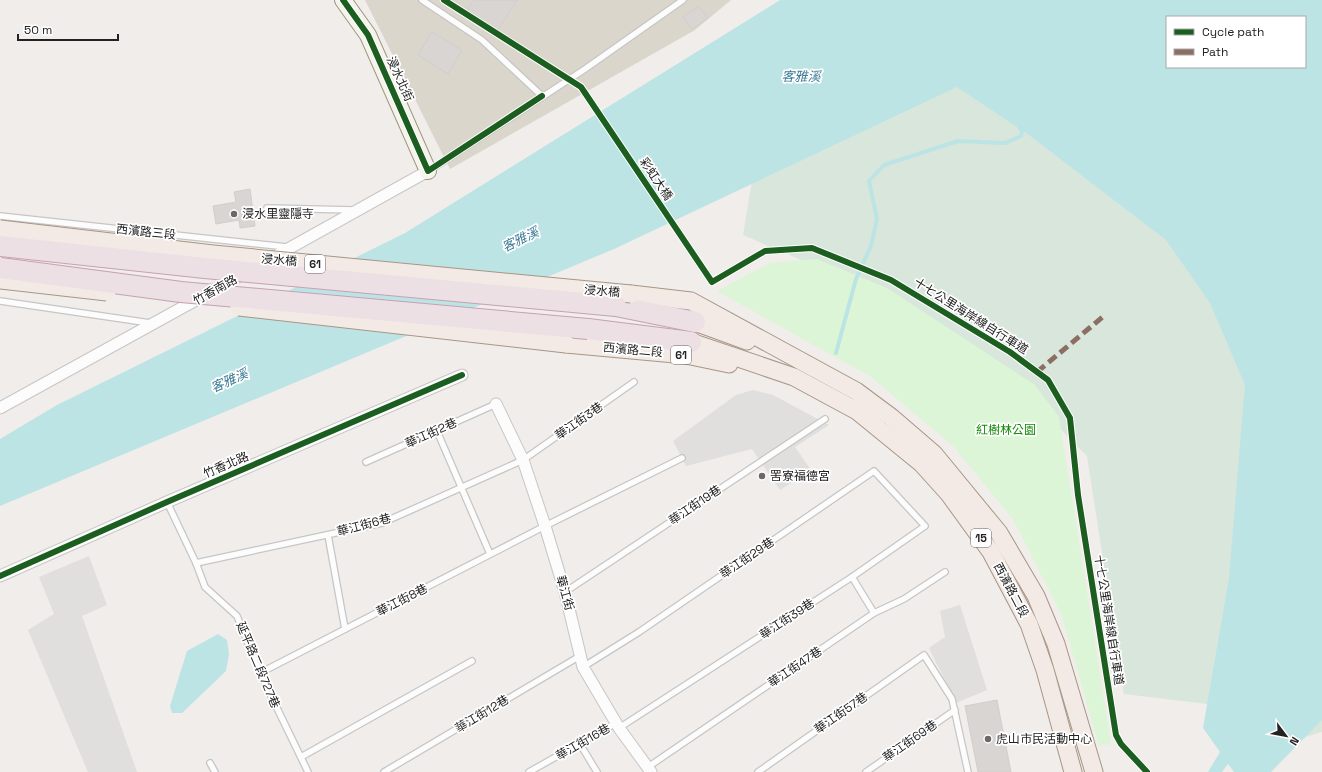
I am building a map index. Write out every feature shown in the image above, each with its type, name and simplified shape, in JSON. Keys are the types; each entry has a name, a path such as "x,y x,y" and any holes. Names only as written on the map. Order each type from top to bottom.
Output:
{"highway":[{"name":"浸水橋","path":"0,246 213,269 616,306 695,322"},
{"name":"61","path":"0,268 181,292 588,329 691,342"}],"main road":[{"name":"浸水橋","path":"0,229 213,254 631,294"},
{"name":"西濱路二段","path":"0,280 566,344 686,355 794,377"},
{"name":"西濱路二段","path":"631,294 691,301 856,391 891,417 934,454 999,532 1036,596 1056,644 1094,772"},
{"name":"西濱路二段","path":"695,322 806,363"},
{"name":"西濱路二段","path":"691,342 794,377 856,411 922,464 949,494 991,552 1029,624 1045,670 1072,771"}],"street":[{"name":"浸水北街","path":"343,0 368,35 428,171"},
{"name":"竹香南路","path":"0,408 428,171"},
{"name":"竹香北路","path":"0,576 167,502 462,375"},
{"name":"華江街","path":"496,404 523,460 545,526 565,592 583,667 618,725 649,770"}],"lane":[{"path":"422,0 482,40 542,96"},
{"path":"428,171 585,69 683,0"},
{"path":"267,208 359,210"},
{"name":"西濱路三段","path":"0,216 291,248"},
{"path":"0,301 153,324"},
{"name":"華江街3巷","path":"523,460 634,382"},
{"name":"華江街2巷","path":"366,462 496,404"},
{"name":"華江街19巷","path":"565,592 825,419"},
{"path":"437,431 490,554"},
{"name":"華江街8巷","path":"260,674 490,554 682,458"},
{"name":"華江街6巷","path":"196,563 382,523 523,460"},
{"name":"華江街29巷","path":"583,667 639,632 874,471 902,501"},
{"name":"華江街39巷","path":"618,725 852,577 925,526 902,501"},
{"name":"延平路二段727巷","path":"167,502 196,563 205,587 237,616 260,674 308,772"},
{"path":"328,535 345,629"},
{"name":"華江街47巷","path":"649,770 874,613 904,599 945,572"},
{"path":"852,577 874,613"},
{"name":"華江街57巷","path":"758,772 924,655 952,699 955,710"},
{"name":"華江街12巷","path":"384,772 580,656"},
{"path":"301,757 472,661"},
{"path":"955,710 968,772"},
{"name":"華江街69巷","path":"866,772 955,710"},
{"name":"華江街16巷","path":"529,772 618,725"},
{"path":"580,744 597,772"},
{"path":"210,764 215,772"}],"shaded area":[{"path":"365,0 731,0 695,30 450,169"},
{"path":"800,0 1322,0 1322,732 1262,750 1249,709 1124,694 1087,456 1003,371 911,307 743,235 761,128"},
{"path":"753,390 773,395 829,425 795,447 811,470 780,490 752,449 686,466 673,441 736,395"},
{"path":"89,556 107,605 82,616 137,772 88,772 28,630 54,614 39,577"},
{"path":"960,605 987,690 956,703 929,648 945,637 940,611"}],"green space":[{"name":"紅樹林公園","path":"817,259 887,288 1035,385 1059,417 1111,744 1099,746 1062,616 1013,519 953,446 871,377 717,291 770,263"}],"water":[{"name":"客雅溪","path":"780,0 1322,0 1322,720 1271,772 1234,772 1228,764 1222,772 1208,772 1220,752 1203,728 1229,578 1245,385 1210,303 1166,240 1029,135 957,87 614,249 0,506 0,439 57,405 405,233"},
{"path":"218,634 227,640 229,654 226,671 182,713 172,713 170,706 187,651"}],"building":[{"path":"474,0 517,0 498,30 467,10"},
{"path":"699,6 708,18 692,29 683,17"},
{"path":"432,32 462,50 448,74 418,55"},
{"name":"浸水里靈隱寺","path":"250,189 255,226 240,228 239,220 216,224 213,206 236,202 234,192"},
{"name":"虎山市民活動中心","path":"997,700 1011,772 978,772 965,706"}],"waterway":[{"path":"836,353 856,279 871,246 877,219 869,181 884,165 958,141 1005,143 1021,136 1022,132 1019,126"}],"marked path":[{"path":"1037,372 1105,315"}],"cycle path":[{"path":"343,0 368,35 428,171 542,96"},
{"name":"彩虹大橋","path":"444,0 581,87 712,282 765,251 812,248 891,280 1010,352 1048,380 1070,418 1078,495 1116,735 1121,744 1147,772"},
{"path":"0,576 167,502 462,375"}],"place":[{"name":"浸水里靈隱寺","path":"234,214"},
{"name":"罟寮福德宮","path":"762,476"},
{"name":"虎山市民活動中心","path":"988,739"}]}
